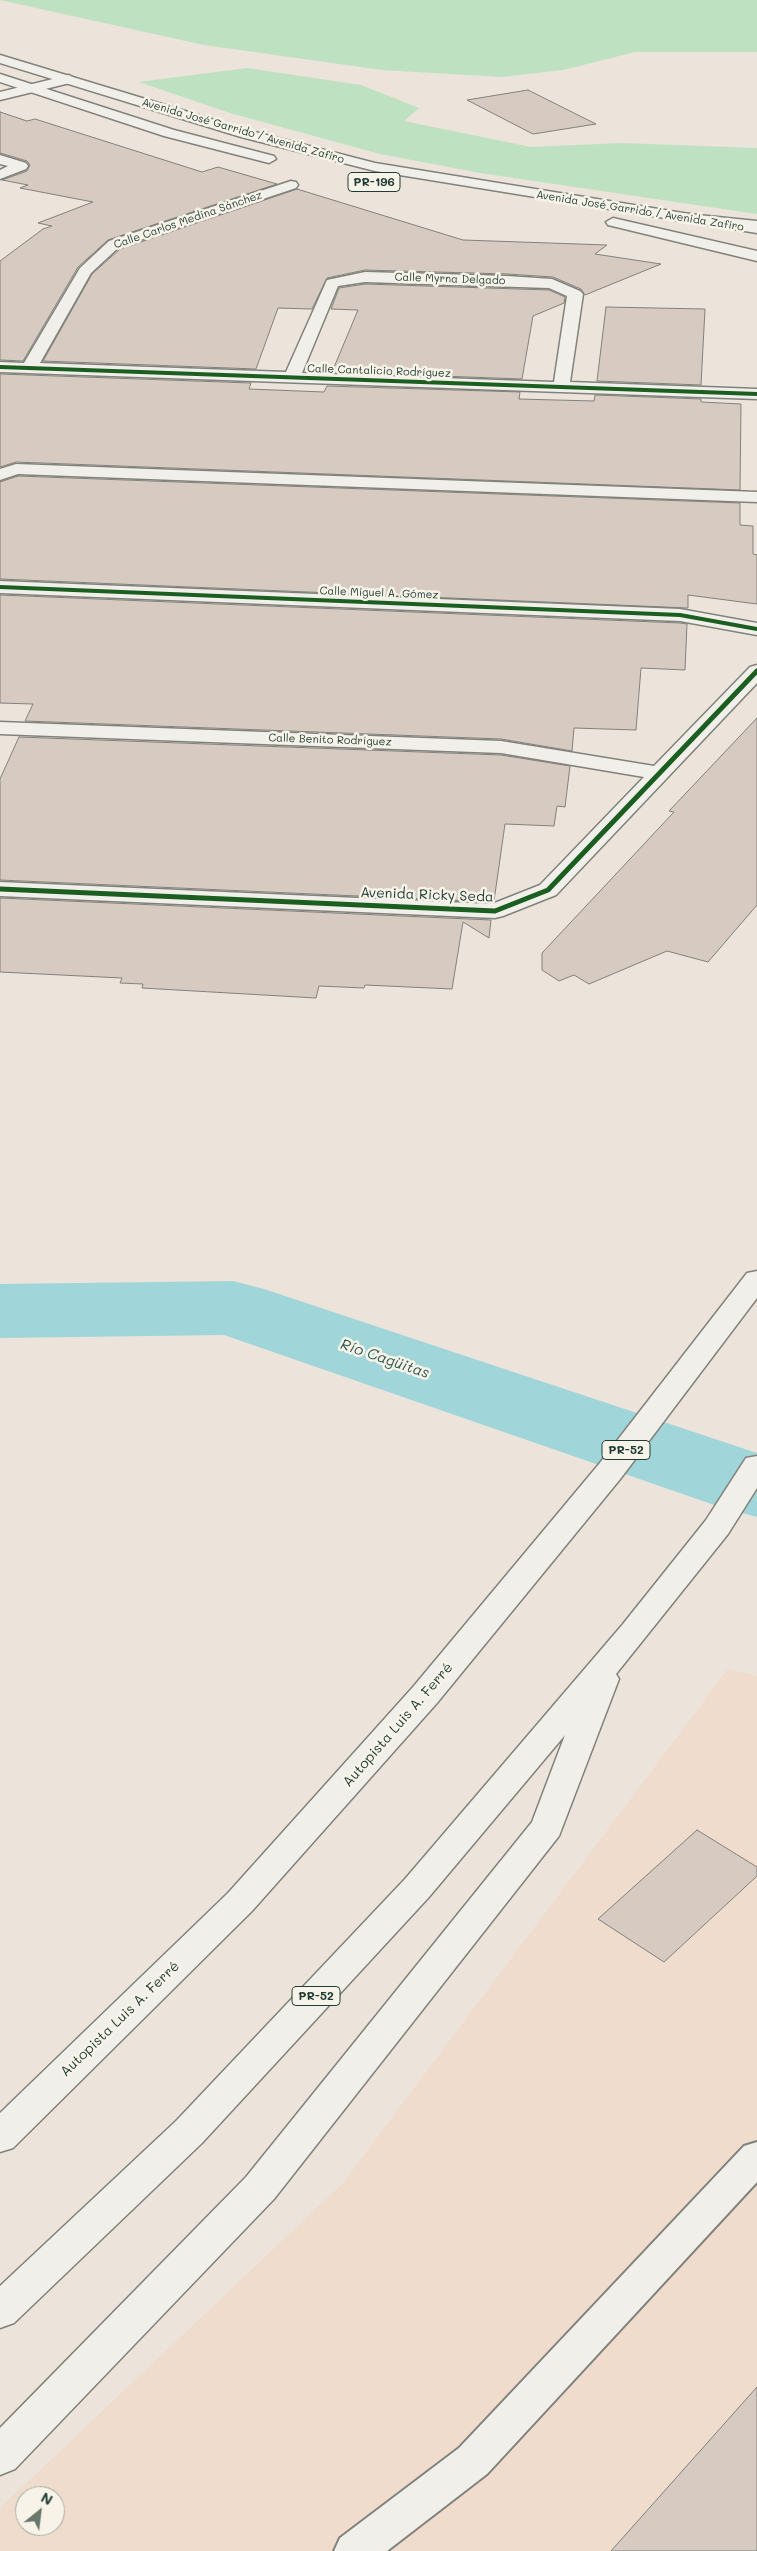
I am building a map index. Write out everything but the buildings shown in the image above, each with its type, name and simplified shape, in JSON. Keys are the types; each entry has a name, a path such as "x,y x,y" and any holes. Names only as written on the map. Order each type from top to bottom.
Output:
{"main road":[{"name":"Avenida José Garrido / Avenida Zafiro","path":"0,59 329,157 448,181 678,217 757,227"},
{"name":"Avenida José Garrido / Avenida Zafiro","path":"0,78 169,133 279,162"},
{"path":"0,96 69,80"},
{"path":"0,159 20,166 0,175"},
{"name":"Calle Carlos Medina Sánchez","path":"29,368 85,271 114,244 291,185"},
{"name":"Avenida José Garrido / Avenida Zafiro","path":"757,244 608,221 757,256"},
{"name":"Calle Myrna Delgado","path":"292,378 332,283 365,277 498,281 552,284 575,294 561,388"},
{"name":"Calle Cantalicio Rodríguez","path":"0,367 757,394"},
{"path":"0,474 16,470 757,497"},
{"name":"Calle Miguel A. Gómez","path":"0,587 680,615 757,629"},
{"name":"Avenida Ricky Seda","path":"0,889 495,911 548,890 757,671"},
{"name":"Calle Benito Rodríguez","path":"0,728 501,747 658,773"},
{"name":"Autopista Luis A. Ferré","path":"0,2137 240,1902 425,1695 503,1598 610,1471 751,1288"},
{"name":"PR-52","path":"0,2311 189,2132 417,1888 634,1632 717,1527 757,1465"},
{"path":"0,2456 260,2188 547,1827 611,1659"}],"lane":[{"path":"356,2551 474,2460 757,2158"}],"shaded area":[{"path":"728,1669 757,1676 757,2551 0,2551 0,2508 15,2494 15,2536 65,2536 65,2486 23,2486 343,2183"}],"green space":[{"path":"0,0 757,0 757,52 635,52 563,70 502,77 382,70 204,45"},
{"path":"247,68 361,85 419,108 404,121 531,147 621,143 757,148 757,214 480,173 380,154 230,113 139,82"}],"waterway":[{"name":"Río Cagüitas","path":"0,1311 233,1308 757,1486"}],"cycle path":[{"path":"0,367 757,394"},
{"path":"0,587 680,615 757,629"},
{"path":"0,889 495,911 548,890 757,671"}]}
